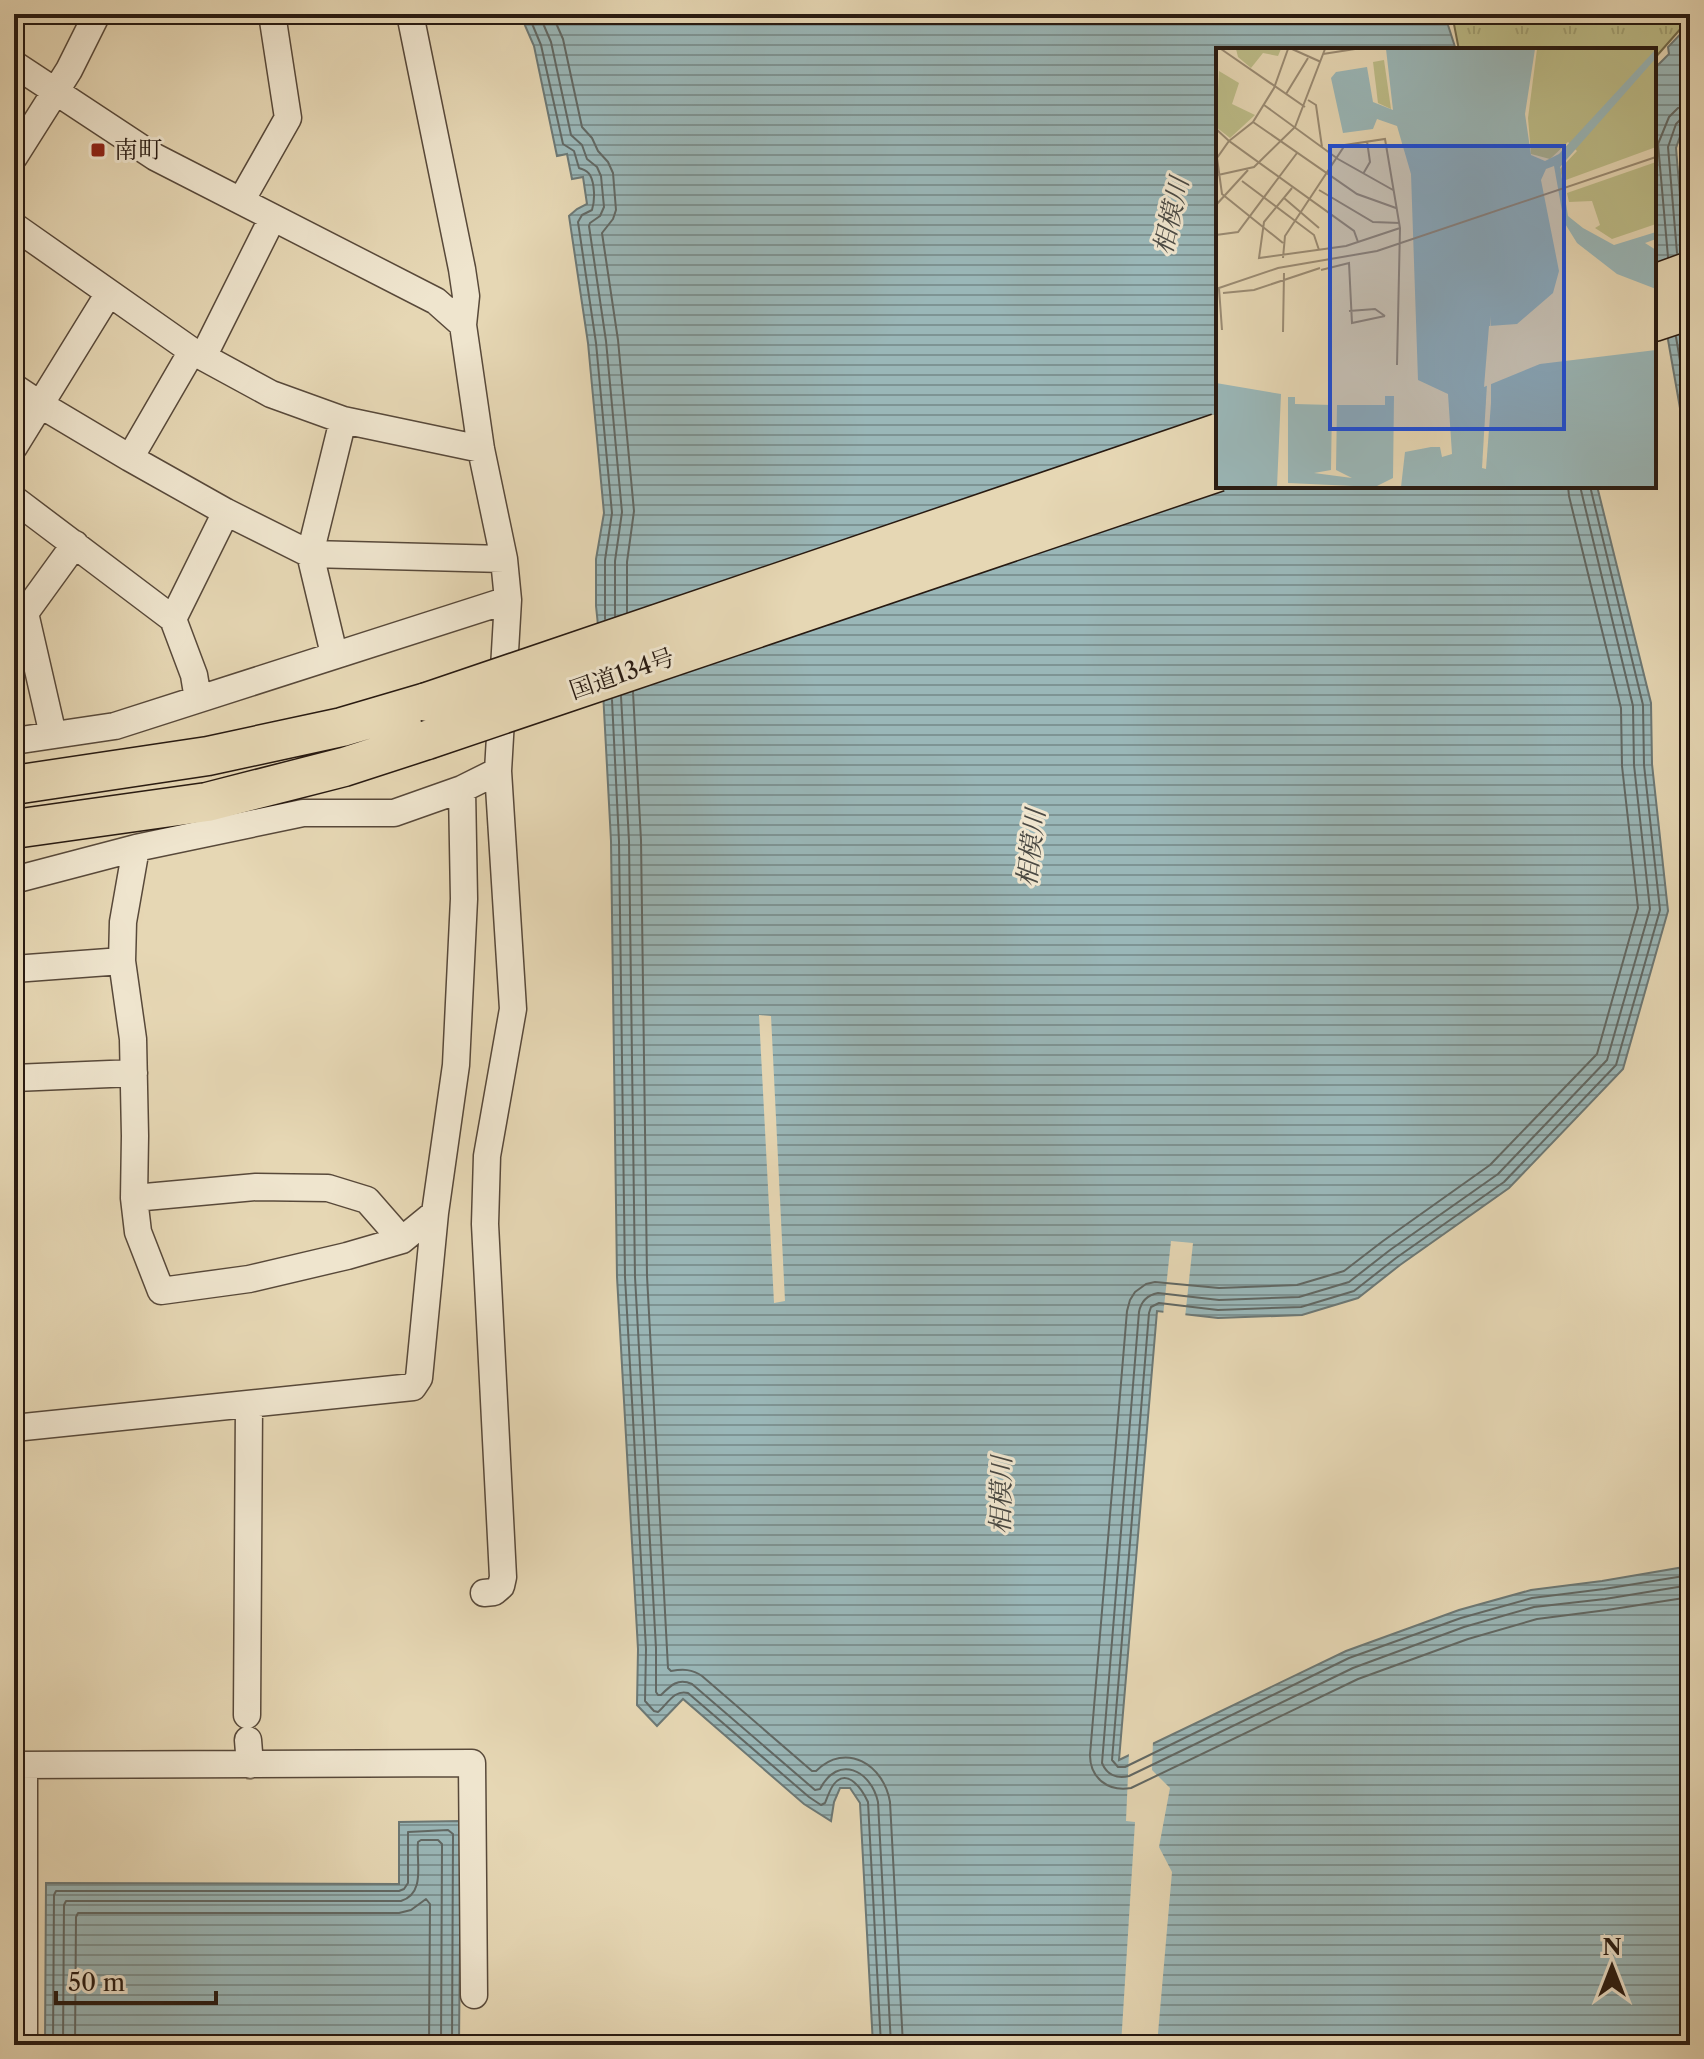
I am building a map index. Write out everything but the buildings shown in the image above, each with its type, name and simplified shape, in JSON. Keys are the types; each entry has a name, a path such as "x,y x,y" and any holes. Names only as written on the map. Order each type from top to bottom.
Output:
{"highway":[{"path":"1656,283 1690,271"},
{"path":"1656,321 1690,310"},
{"name":"国道134号","path":"14,785 208,756 342,727 427,702 1216,434"},
{"name":"国道134号","path":"14,829 207,802 344,767 1216,473"}],"street":[{"path":"14,157 69,70 97,14"},
{"path":"241,201 288,118 272,14"},
{"path":"410,14 462,269 466,296 463,325 481,449 504,559 508,600 498,771 513,1009 487,1156 485,1224 503,1577 501,1586 494,1592 484,1593"},
{"path":"14,64 155,157 436,301 463,325"},
{"path":"130,458 198,354 272,219"},
{"path":"14,226 198,354 271,394 343,420 481,449"},
{"path":"14,447 109,293"},
{"path":"14,387 130,458 226,512 310,554 504,559"},
{"path":"334,654 310,554 343,420"},
{"path":"14,499 173,619 194,675 198,699"},
{"path":"173,619 226,512"},
{"path":"53,735 25,613 75,544"},
{"path":"14,741 115,726 508,600"},
{"path":"14,880 136,848 303,813 394,813 462,789 498,771"},
{"path":"14,1428 413,1387 419,1378 435,1213 456,1065 464,899 462,789"},
{"path":"136,848 123,922 122,961 133,1039 134,1198 138,1232 161,1291 249,1279 347,1256 402,1240 435,1213"},
{"path":"463,928 508,919"},
{"path":"14,969 122,961"},
{"path":"14,1078 134,1073"},
{"path":"134,1198 256,1187 328,1188 367,1200 402,1240"},
{"path":"248,1740 249,1404"},
{"path":"24,2045 19,1765 248,1740 472,1763 474,1995"}],"green space":[{"path":"1452,14 1690,14 1690,18 1656,57 1656,48 1459,48"}],"water":[{"name":"相模川","path":"520,14 1446,14 1455,48 1216,48 1216,488 1597,488 1651,703 1652,764 1668,911 1623,1069 1509,1188 1358,1298 1302,1315 1218,1318 1157,1311 1119,1760 1346,1651 1459,1610 1531,1590 1690,1566 1690,2045 873,2045 860,1803 850,1788 840,1788 831,1821 804,1804 683,1699 657,1726 637,1705 638,1649 617,1277 611,841 596,606 596,559 604,513 588,343 569,216 587,204 583,177 572,179 567,154 557,156 534,46"},
{"path":"1690,24 1690,120 1683,128 1676,148 1690,284 1690,465 1656,271 1656,67 1669,54 1668,47"},
{"path":"461,1821 459,2045 45,2045 46,1883 399,1884 399,1822"}],"pier":[{"path":"759,1015 771,1016 785,1301 774,1303"},
{"path":"1171,1241 1193,1243 1185,1318 1163,1316"},
{"path":"1153,1740 1152,1770 1170,1788 1159,1847 1172,1872 1157,2045 1121,2045 1135,1822 1126,1821 1129,1752"}],"place":[{"name":"南町","path":"98,150"}]}
